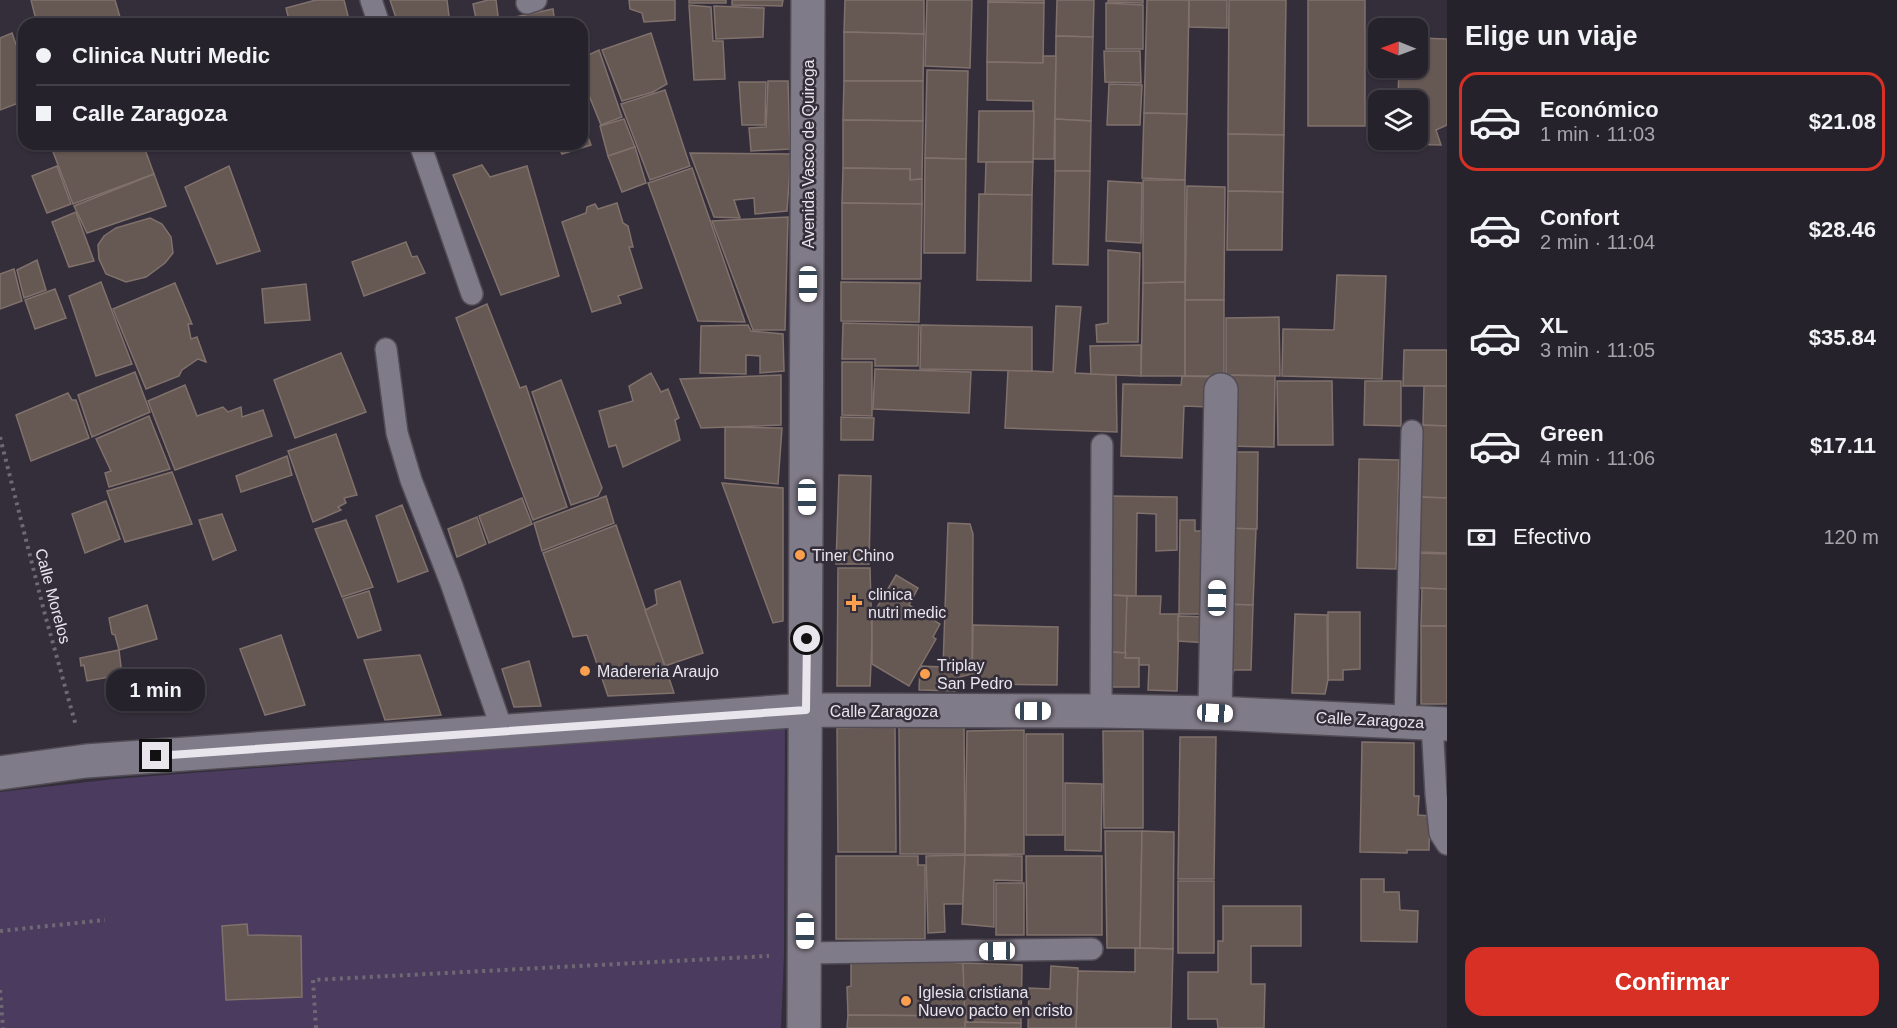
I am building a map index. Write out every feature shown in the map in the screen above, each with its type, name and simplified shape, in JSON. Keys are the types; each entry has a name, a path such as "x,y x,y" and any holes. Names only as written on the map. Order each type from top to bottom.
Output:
{"street":[{"name":"Avenida Vasco de Quiroga","path":"804,1028 808,0"},
{"path":"1215,713 1221,390"},
{"name":"Calle Zaragoza","path":"0,773 86,761 806,710 1215,713 1428,723"}],"lane":[{"path":"371,0 377,18"},
{"path":"422,150 472,294"},
{"path":"386,349 397,433 411,480 451,583 503,732"},
{"path":"1412,430 1428,723 1440,833 1447,844"},
{"path":"1101,711 1102,445"},
{"path":"805,953 1092,949"}],"path":[{"name":"Calle Morelos","path":"0,437 44,611 86,761"},
{"path":"0,931 105,920"},
{"path":"316,1028 313,980 805,953"},
{"path":"0,990 3,1028"}],"shaded area":[{"path":"785,723 784,955 781,1028 0,1028 0,792 114,779 453,753"}],"building":[{"path":"31,0 115,0 120,18 36,18"},
{"path":"316,0 344,0 348,18 288,18 286,8"},
{"path":"390,0 447,0 449,18 396,18"},
{"path":"496,0 498,18 476,18 473,4"},
{"path":"629,0 675,0 675,20 644,22 642,13 630,9"},
{"path":"689,0 726,0 726,3 689,3"},
{"path":"732,0 783,0 782,6 732,5"},
{"path":"845,0 924,0 924,34 844,32"},
{"path":"927,0 972,0 970,68 925,66"},
{"path":"988,0 1044,0 1044,3 988,2"},
{"path":"1057,0 1094,0 1093,37 1056,36"},
{"path":"1108,0 1143,0 1143,3 1108,2"},
{"path":"1147,0 1189,0 1187,114 1144,113"},
{"path":"1189,0 1227,0 1227,28 1189,27"},
{"path":"1229,0 1286,0 1284,135 1228,134"},
{"path":"1308,0 1365,0 1365,126 1308,126"},
{"path":"988,2 1044,3 1043,63 987,62"},
{"path":"1106,3 1143,5 1143,49 1106,49"},
{"path":"689,5 711,7 713,41 723,41 725,79 694,80"},
{"path":"714,6 764,8 763,37 716,39"},
{"path":"553,9 554,18 510,18"},
{"path":"844,32 924,34 923,81 844,81"},
{"path":"12,33 18,50 18,103 0,110 0,38"},
{"path":"651,33 667,84 653,92 622,101 602,50"},
{"path":"1056,36 1093,37 1091,121 1055,119"},
{"path":"1428,38 1447,39 1447,125 1436,130 1441,145 1428,145 1428,90 1398,90 1399,78 1428,78"},
{"path":"599,50 622,117 601,125 588,93 588,55"},
{"path":"1104,51 1140,51 1141,83 1105,82"},
{"path":"1043,56 1056,56 1054,159 1033,159 1033,101 987,100 987,62 1043,63"},
{"path":"927,70 968,71 966,159 925,158"},
{"path":"768,81 788,81 790,149 751,151 749,128 766,127"},
{"path":"844,81 923,81 923,121 843,120"},
{"path":"739,82 766,82 765,125 742,125"},
{"path":"1109,84 1142,85 1140,125 1107,125"},
{"path":"665,90 690,166 650,180 621,104"},
{"path":"979,111 1034,111 1033,162 978,162"},
{"path":"1144,113 1187,114 1185,180 1142,178"},
{"path":"624,119 635,147 608,156 600,126"},
{"path":"1055,119 1091,121 1090,171 1055,171"},
{"path":"843,120 923,121 922,179 910,180 910,169 843,168"},
{"path":"1228,134 1284,135 1283,192 1228,191"},
{"path":"635,147 646,183 622,192 608,156"},
{"path":"52,150 145,150 154,174 73,204"},
{"path":"560,150 575,150 562,154"},
{"path":"690,153 791,154 787,211 755,214 754,198 734,200 740,218 714,217"},
{"path":"925,158 966,159 965,253 924,253"},
{"path":"986,162 1033,162 1032,195 985,195"},
{"path":"482,165 490,177 527,166 559,276 501,295 453,175"},
{"path":"57,166 71,204 47,213 32,176"},
{"path":"229,166 260,251 217,264 185,187"},
{"path":"692,168 745,322 698,321 648,183"},
{"path":"843,168 910,169 910,180 922,179 922,204 842,203"},
{"path":"1055,171 1090,171 1088,265 1053,264"},
{"path":"154,174 166,206 87,233 74,206"},
{"path":"1143,180 1185,180 1185,282 1143,283"},
{"path":"1108,181 1142,183 1141,243 1106,241"},
{"path":"1187,186 1225,187 1224,300 1185,300"},
{"path":"1228,191 1283,192 1282,250 1227,250"},
{"path":"979,194 1032,195 1031,281 977,280"},
{"path":"617,203 623,223 628,226 633,247 629,247 642,288 618,296 621,303 592,312 562,222 586,213 587,207 595,204 598,209"},
{"path":"842,203 922,204 921,279 842,279"},
{"path":"76,212 94,261 69,267 52,222"},
{"path":"788,217 785,330 753,330 712,221"},
{"path":"150,218 162,224 171,237 173,253 165,263 146,277 126,282 106,274 99,259 98,245 104,236 116,228"},
{"path":"406,242 412,257 417,256 425,273 364,296 352,262"},
{"path":"1108,250 1140,253 1138,342 1097,342 1096,325 1108,323"},
{"path":"37,260 46,290 24,298 17,270"},
{"path":"14,269 22,301 0,309 0,274"},
{"path":"1337,275 1386,276 1382,379 1282,376 1283,329 1334,330"},
{"path":"101,282 132,364 96,376 69,296"},
{"path":"841,282 920,283 919,322 841,321"},
{"path":"1185,282 1185,376 1141,376 1143,283"},
{"path":"175,283 192,324 188,324 191,339 197,337 206,362 198,359 182,370 179,376 146,389 113,309"},
{"path":"306,284 310,320 265,323 262,289"},
{"path":"55,289 66,318 35,329 25,300"},
{"path":"1185,300 1224,300 1224,376 1185,376"},
{"path":"487,304 520,388 526,386 567,507 533,520 456,318"},
{"path":"1056,306 1081,307 1075,373 1116,375 1117,432 1005,428 1008,370 1053,372"},
{"path":"1279,317 1280,376 1226,375 1226,318"},
{"path":"843,323 919,325 918,366 875,366 875,359 842,359"},
{"path":"748,325 751,331 783,334 784,371 760,373 760,356 746,355 746,374 700,373 701,326"},
{"path":"921,325 1032,327 1032,371 920,369"},
{"path":"1141,345 1141,376 1091,374 1090,346"},
{"path":"1404,350 1447,350 1447,386 1403,386"},
{"path":"341,353 366,412 295,438 274,380"},
{"path":"842,362 872,362 872,416 842,415"},
{"path":"875,369 971,372 969,413 873,409"},
{"path":"135,372 150,412 92,437 78,395"},
{"path":"651,373 661,392 668,389 679,418 675,420 680,440 623,467 616,445 609,447 599,411 633,401 629,386"},
{"path":"781,375 781,425 701,428 680,379"},
{"path":"1226,375 1275,376 1274,447 1225,446"},
{"path":"1182,376 1216,377 1209,407 1184,406 1182,458 1121,456 1123,384 1181,385"},
{"path":"561,380 602,488 598,496 571,505 532,392"},
{"path":"1277,381 1332,381 1333,445 1278,445"},
{"path":"1365,381 1401,381 1401,426 1364,425"},
{"path":"185,385 197,416 223,407 228,412 241,407 242,417 263,410 272,436 175,470 148,401"},
{"path":"1424,386 1447,386 1447,426 1423,425"},
{"path":"68,393 72,400 76,400 89,438 31,461 16,415"},
{"path":"149,416 170,469 109,487 105,473 111,471 96,439"},
{"path":"841,417 874,418 873,440 841,440"},
{"path":"1419,425 1447,426 1447,498 1418,497"},
{"path":"725,427 782,428 778,484 725,478"},
{"path":"336,434 357,495 344,498 346,503 338,507 341,510 313,522 288,451"},
{"path":"1224,452 1258,452 1257,529 1222,528"},
{"path":"287,456 292,475 241,492 236,476"},
{"path":"1359,459 1399,460 1396,569 1357,568"},
{"path":"172,472 192,524 125,542 107,491"},
{"path":"839,475 871,476 869,564 836,564"},
{"path":"722,483 783,488 783,621 773,623"},
{"path":"606,496 614,523 542,551 534,523"},
{"path":"1111,496 1177,497 1177,550 1156,551 1156,514 1137,513 1136,596 1111,595"},
{"path":"1421,497 1447,498 1447,553 1420,552"},
{"path":"522,498 532,524 489,543 479,516"},
{"path":"106,501 120,539 85,553 72,514"},
{"path":"402,505 428,571 398,582 376,516"},
{"path":"222,514 236,550 213,560 199,520"},
{"path":"477,517 486,544 457,557 448,529"},
{"path":"346,520 373,587 342,597 315,529"},
{"path":"1180,520 1195,520 1195,531 1213,531 1200,601 1203,601 1203,614 1179,614"},
{"path":"948,523 970,524 973,534 972,674 956,678 956,691 919,690 920,666 943,667"},
{"path":"616,525 674,693 608,696 587,635 573,637 543,553"},
{"path":"1222,528 1256,529 1253,605 1221,604"},
{"path":"1415,553 1447,554 1447,589 1415,588"},
{"name":"clinica nutri medic","path":"838,568 870,568 872,639 870,686 837,686"},
{"path":"896,575 918,588 909,605 940,624 933,637 936,639 909,686 872,664 872,616"},
{"path":"680,581 703,653 665,666 645,610 657,604 655,590"},
{"path":"1422,588 1447,589 1447,626 1421,626"},
{"path":"369,591 381,630 358,638 343,599"},
{"path":"1111,595 1127,596 1126,653 1112,652"},
{"path":"1127,596 1161,596 1160,614 1179,614 1177,691 1148,690 1149,665 1139,665 1139,658 1125,658"},
{"path":"1221,604 1253,605 1251,670 1234,670 1232,676"},
{"path":"147,605 157,639 119,650 115,635 112,634 109,618"},
{"path":"1328,612 1360,612 1360,669 1343,670 1343,680 1328,680"},
{"path":"1295,614 1327,615 1328,680 1325,694 1292,693"},
{"path":"1178,616 1209,617 1208,643 1178,641"},
{"path":"973,625 1058,627 1057,685 978,684 978,680 972,680"},
{"path":"1421,626 1447,626 1447,704 1421,704"},
{"path":"281,635 305,705 265,715 240,649"},
{"path":"119,650 122,675 87,681 80,658"},
{"path":"1112,652 1126,653 1125,658 1139,658 1139,687 1111,687"},
{"path":"420,655 441,715 385,720 364,660"},
{"path":"529,661 541,706 514,707 502,669"},
{"path":"964,726 965,854 900,854 899,727"},
{"path":"895,727 896,852 838,852 837,728"},
{"path":"1024,730 1024,854 965,855 967,731"},
{"path":"1103,731 1143,731 1143,828 1104,828"},
{"path":"1026,734 1063,734 1063,835 1026,835"},
{"path":"1180,737 1216,737 1214,879 1178,879"},
{"path":"1362,742 1414,743 1414,796 1419,796 1418,815 1430,816 1429,850 1407,850 1407,853 1360,852"},
{"path":"1065,783 1102,784 1101,851 1065,850"},
{"path":"1105,831 1142,831 1140,948 1107,948"},
{"path":"1142,831 1174,832 1173,949 1140,948"},
{"path":"965,855 963,904 944,904 945,932 928,933 926,856"},
{"path":"965,855 1022,856 1022,881 994,880 994,927 962,924"},
{"path":"836,856 918,856 918,865 925,865 925,939 836,939"},
{"path":"1026,856 1102,856 1102,935 1027,935"},
{"path":"1361,879 1384,879 1384,892 1399,892 1400,910 1418,911 1417,942 1361,941"},
{"path":"1178,881 1214,881 1214,953 1178,953"},
{"path":"996,883 1024,883 1024,935 996,935"},
{"path":"1223,906 1301,906 1301,946 1251,946 1251,984 1265,984 1264,1028 1218,1028 1217,1019 1188,1019 1188,972 1218,972 1218,941 1223,941"},
{"path":"247,924 248,935 301,936 302,997 226,1000 222,926"},
{"path":"1135,948 1173,949 1171,1028 1076,1028 1078,971 1135,972"},
{"name":"Iglesia cristiana Nuevo pacto en cristo","path":"851,962 963,963 966,1016 848,1015 847,987 851,986"},
{"path":"963,963 1022,965 1021,1023 965,1022"},
{"path":"1051,966 1078,968 1076,1028 1028,1028 1029,988 1050,989"},
{"path":"848,1015 966,1016 965,1028 847,1028"},
{"path":"965,1022 1021,1023 1021,1028 965,1028"}],"place":[{"name":"Tiner Chino","path":"800,555"},
{"name":"clinica nutri medic","path":"854,603"},
{"name":"Madereria Araujo","path":"585,671"},
{"name":"Triplay San Pedro","path":"925,674"},
{"name":"Iglesia cristiana Nuevo pacto en cristo","path":"906,1001"}],"route":[{"path":"156,756 806,710 807,639"}]}
